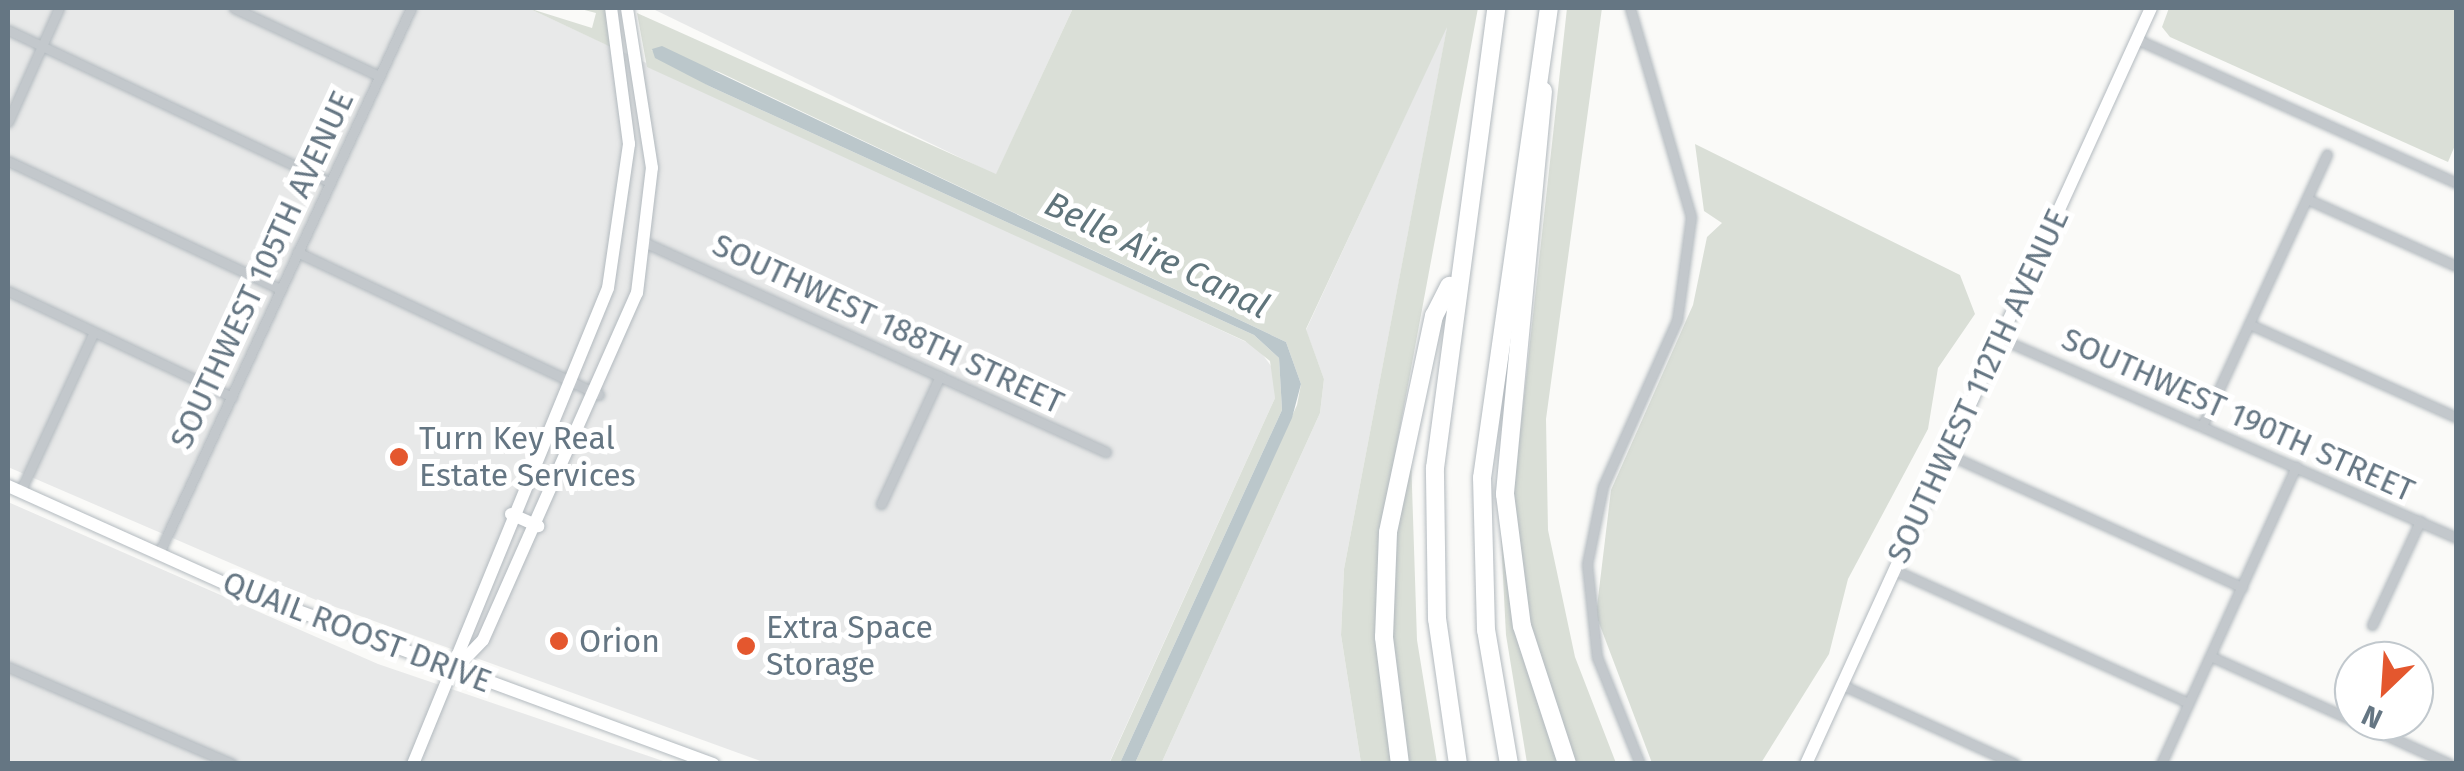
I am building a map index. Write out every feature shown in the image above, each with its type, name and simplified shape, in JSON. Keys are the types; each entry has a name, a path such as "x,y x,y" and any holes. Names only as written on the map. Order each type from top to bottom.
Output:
{"highway":[{"path":"1458,764 1433,544 1456,272 1496,8"},
{"path":"1507,764 1482,592 1482,478 1549,8"},
{"path":"1540,69 1546,121 1505,494 1522,626 1567,764"},
{"path":"1400,764 1384,649 1388,532 1434,316 1456,272"}],"street":[{"path":"8,122 60,8"},
{"path":"234,8 379,76"},
{"name":"SOUTHWEST 105TH AVENUE","path":"159,553 411,8"},
{"path":"455,668 456,642 571,381 620,235 629,144 610,8"},
{"path":"413,764 455,668 483,640 599,395 648,244 651,157 627,8"},
{"path":"1630,8 1691,217 1677,320 1603,486 1587,564 1594,647 1640,764"},
{"name":"SOUTHWEST 112TH AVENUE","path":"1806,764 2150,8"},
{"path":"8,30 330,182"},
{"path":"2136,39 2456,183"},
{"path":"2202,426 2327,154"},
{"path":"8,161 280,289"},
{"path":"2307,199 2456,266"},
{"path":"620,235 648,244"},
{"name":"SOUTHWEST 188TH STREET","path":"648,244 1106,452"},
{"path":"297,252 599,395"},
{"path":"8,291 232,397"},
{"path":"2249,324 2456,417"},
{"path":"14,489 94,332"},
{"name":"SOUTHWEST 190TH STREET","path":"1999,338 2456,538"},
{"path":"881,504 940,376"},
{"path":"1946,454 2242,586"},
{"path":"2163,763 2296,466"},
{"name":"QUAIL ROOST DRIVE","path":"14,489 159,553 713,764"},
{"path":"511,514 538,526"},
{"path":"2372,625 2420,521"},
{"path":"1894,570 2188,703"},
{"path":"2210,656 2334,712"},
{"path":"8,667 232,764"},
{"path":"1842,685 2015,764"},
{"path":"2399,741 2450,764"}],"shaded area":[{"path":"8,8 528,8 1257,347 1274,370 1275,398 1109,763 766,763 316,600 8,467"},
{"path":"528,8 592,28 596,13 577,8 605,8 613,48"},
{"path":"651,8 1073,8 996,175"},
{"path":"1073,8 1478,8 1387,498 1394,763 1361,763 1341,635 1344,569 1447,27 1306,329 1324,379 1320,413 1161,764 1135,763 1297,405 1301,384 1286,342 719,72 651,50 709,86 1254,335 1279,358 1282,410 1120,763 1109,764 1275,398 1270,361 1245,341 647,67 637,13 996,174"},
{"path":"1567,8 1602,8 1546,419 1548,530 1575,657 1616,763 1573,763 1525,619 1513,496"},
{"path":"2169,8 2456,8 2456,143 2448,162 2170,37 2162,27"},
{"path":"1448,23 1344,569 1341,635 1361,763 1161,764 1320,413 1324,379 1306,330"},
{"path":"662,46 1286,342 1301,384 1292,418 1135,763 1120,763 1282,410 1279,358 1254,335 709,86 655,58 652,49"},
{"path":"1695,144 1960,275 1975,314 1938,368 1928,429 1848,579 1829,654 1761,763 1652,763 1596,615 1611,490 1693,305 1707,237 1722,223 1704,211"},
{"path":"1411,456 1417,640 1437,763 1404,764 1391,674 1391,551"},
{"path":"8,502 378,664 669,763 8,764"},
{"path":"1500,518 1563,763 1527,763 1506,635"}],"place":[{"name":"Turn Key Real Estate Services","path":"399,457"},
{"name":"Orion","path":"559,641"},
{"name":"Extra Space Storage","path":"746,646"}],"water label":[{"name":"Belle Aire Canal","path":"1157,255"}]}
